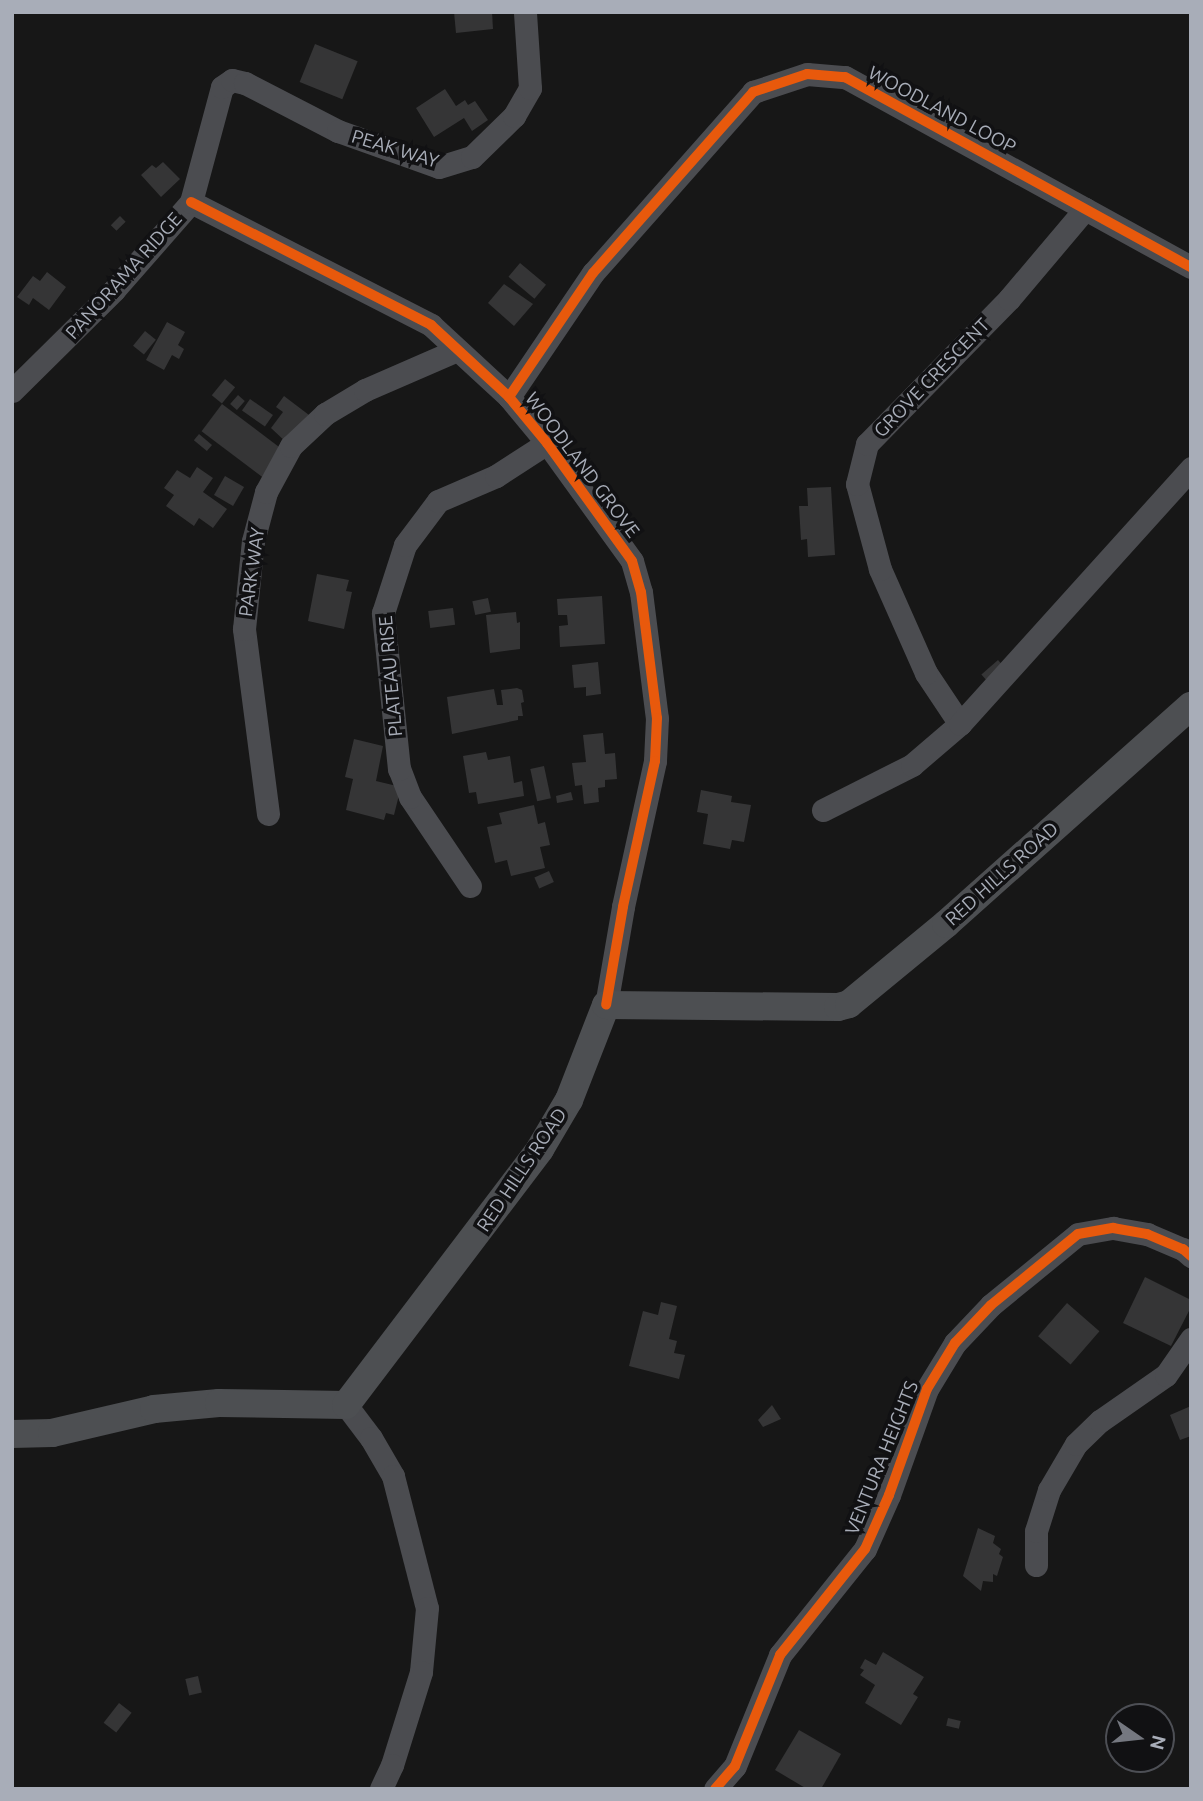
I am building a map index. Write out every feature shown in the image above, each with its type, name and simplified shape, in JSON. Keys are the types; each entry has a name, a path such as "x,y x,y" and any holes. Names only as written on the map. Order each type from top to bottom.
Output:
{"main road":[{"name":"RED HILLS ROAD","path":"346,1405 540,1149 569,1100 606,1005 838,1007 849,1004 946,924 1191,706"},
{"path":"12,1434 52,1433 167,1407 219,1403 346,1405"}],"street":[{"name":"PEAK WAY","path":"245,83 338,131 439,167 472,157 514,116 530,88 525,12"},
{"name":"WOODLAND LOOP","path":"509,397 593,273 753,92 807,74 845,77 1191,267"},
{"name":"PANORAMA RIDGE","path":"12,391 114,290 191,202 222,87 232,80 245,83"},
{"name":"WOODLAND GROVE","path":"191,202 431,325 509,397 547,443 632,561 640,592 657,718 655,761 623,906 606,1005"},
{"name":"GROVE CRESCENT","path":"960,724 926,673 880,569 857,484 867,444 1009,299 1085,209"},
{"name":"PARK WAY","path":"268,814 244,629 253,541 266,492 291,446 325,414 365,390 457,350"},
{"name":"PLATEAU RISE","path":"470,886 410,797 399,769 383,613 405,545 438,500 496,475 547,443"},
{"path":"823,810 912,765 960,724 1191,468"},
{"name":"VENTURA HEIGHTS","path":"715,1789 735,1766 780,1655 864,1549 889,1495 927,1389 955,1343 1000,1297 1078,1234 1113,1228 1147,1234 1191,1256"},
{"path":"1036,1565 1036,1531 1046,1500 1076,1444 1100,1421 1166,1375 1191,1339"},
{"path":"346,1405 371,1438 393,1476 427,1608 421,1672 392,1765 381,1789"}],"building":[{"path":"454,12 492,12 493,29 456,33"},
{"path":"315,44 358,61 342,99 300,82"},
{"path":"445,89 456,106 465,100 468,105 475,101 488,120 472,131 464,118 434,137 416,108"},
{"path":"163,162 180,179 161,197 141,175 152,165 156,168"},
{"path":"120,216 126,222 116,231 111,225"},
{"path":"520,263 546,285 534,299 508,277"},
{"path":"47,272 66,287 49,310 33,298 29,305 17,297 33,276 40,281"},
{"path":"504,284 533,304 514,326 488,303"},
{"path":"167,322 185,332 178,345 184,349 179,359 172,355 164,370 146,360"},
{"path":"145,331 156,340 144,355 133,346"},
{"path":"225,379 235,387 222,404 212,395"},
{"path":"238,395 245,401 237,410 230,404"},
{"path":"284,396 309,415 288,444 271,428 283,412 276,407"},
{"path":"250,399 273,415 265,427 242,410"},
{"path":"222,404 283,450 262,477 202,431"},
{"path":"199,434 212,445 207,451 194,440"},
{"path":"197,467 213,478 203,492 227,509 213,528 199,518 194,526 166,506 174,495 164,488 177,470 190,478"},
{"path":"225,476 244,487 233,506 214,495"},
{"path":"831,487 835,555 808,557 807,539 801,540 799,506 808,506 807,488"},
{"path":"317,574 349,580 346,591 352,592 344,629 308,621"},
{"path":"602,596 605,644 560,647 559,626 568,625 567,615 558,615 557,599"},
{"path":"488,598 491,612 475,615 472,601"},
{"path":"453,608 455,625 430,628 428,611"},
{"path":"516,612 517,623 520,622 520,649 490,653 486,615"},
{"path":"998,660 1004,667 987,681 981,674"},
{"path":"598,662 601,694 586,696 586,687 574,688 572,665"},
{"path":"494,689 497,705 503,705 501,690 522,690 524,702 521,703 523,716 518,716 518,720 452,734 447,697"},
{"path":"603,733 605,754 615,753 617,779 605,780 605,787 598,788 599,802 584,804 582,785 575,786 572,763 586,762 583,735"},
{"path":"354,739 383,746 376,781 401,787 394,815 386,813 384,820 346,810 353,779 345,777"},
{"path":"486,752 488,760 510,756 514,783 522,781 524,796 478,804 476,792 469,793 463,756"},
{"path":"544,766 551,798 537,801 530,769"},
{"path":"701,790 732,796 731,802 751,805 744,842 732,840 730,849 703,844 708,814 697,812"},
{"path":"571,792 573,800 557,803 556,796"},
{"path":"534,805 538,824 545,822 550,845 540,847 545,868 511,876 507,860 495,863 487,827 502,824 499,813"},
{"path":"549,871 554,882 539,888 534,878"},
{"path":"1145,1277 1191,1300 1191,1307 1171,1346 1123,1323"},
{"path":"661,1302 677,1306 669,1339 677,1341 674,1353 685,1355 679,1379 629,1366 643,1311 658,1315"},
{"path":"1067,1303 1099,1331 1071,1364 1038,1336"},
{"path":"772,1405 781,1419 763,1427 758,1420"},
{"path":"1191,1406 1191,1436 1180,1440 1170,1415"},
{"path":"978,1528 995,1536 993,1543 1001,1549 999,1554 1003,1557 997,1576 993,1574 993,1582 983,1581 981,1591 963,1576"},
{"path":"883,1652 924,1677 913,1694 918,1697 901,1725 865,1703 875,1685 860,1675 864,1670 860,1668 865,1659 876,1665"},
{"path":"198,1676 202,1693 189,1695 185,1679"},
{"path":"119,1703 132,1713 116,1733 104,1723"},
{"path":"948,1718 961,1721 959,1729 946,1726"},
{"path":"799,1730 841,1754 821,1789 807,1789 775,1770"}],"cycle path":[{"path":"509,397 593,273 753,92 807,74 845,77 1191,267"},
{"path":"191,202 431,325 509,397 547,443 632,561 641,592 657,718 655,761 623,907 606,1005"},
{"path":"715,1789 735,1766 780,1655 865,1549 889,1495 927,1389 955,1343 991,1305 1078,1234 1113,1228 1147,1234 1183,1249 1191,1256"}]}
